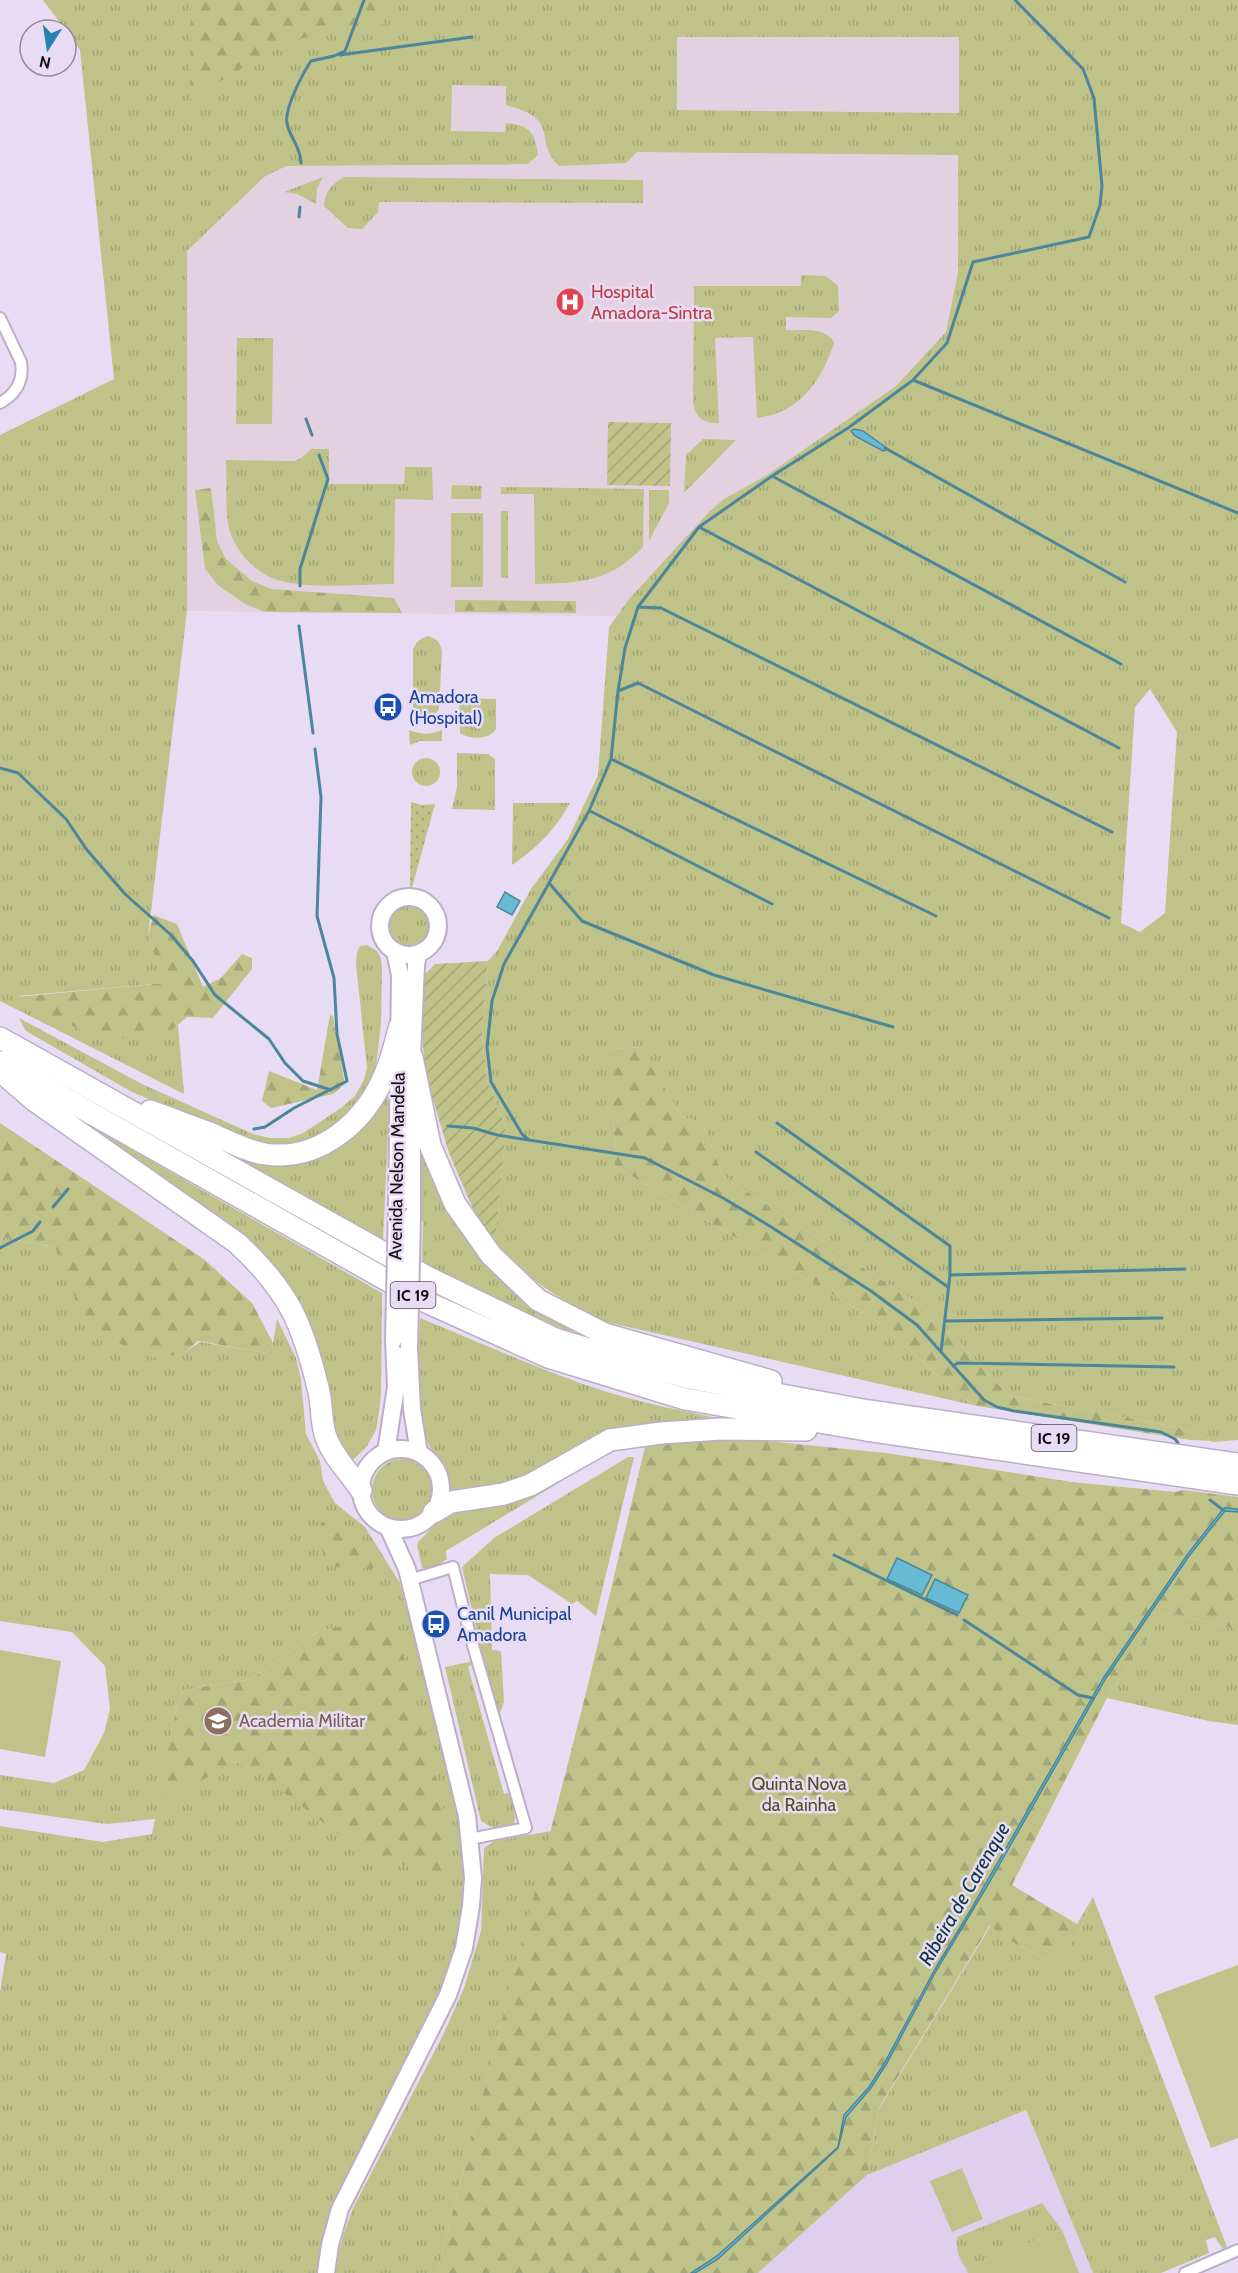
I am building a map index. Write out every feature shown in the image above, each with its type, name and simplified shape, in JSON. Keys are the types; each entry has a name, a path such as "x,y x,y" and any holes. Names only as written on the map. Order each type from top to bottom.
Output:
{"highway":[{"path":"83,1086 244,1148 265,1154 296,1154 325,1143 348,1128 360,1116 370,1103 386,1073 400,1026"},
{"name":"IC 19","path":"0,1038 427,1277 555,1339 689,1378 868,1420 1238,1484"},
{"path":"412,1058 430,1145 455,1204 491,1255 538,1300 605,1334 721,1366 868,1420"},
{"name":"IC 19","path":"0,1062 424,1301 548,1357 685,1399 1238,1464"},
{"path":"0,1071 35,1101 237,1243 262,1266 281,1291 298,1320 307,1344 320,1395 326,1437 361,1490"},
{"path":"434,1512 451,1502 504,1494 530,1485 610,1440 661,1433 868,1420"}],"main road":[{"path":"410,898 421,900 429,905 438,923 438,933 431,946 418,954 410,955 395,951 389,947 382,935 380,925 383,914 397,900 410,898"},
{"name":"Avenida Nelson Mandela","path":"395,951 400,975 404,1212 412,1409 419,1453"},
{"name":"Avenida Nelson Mandela","path":"386,1452 396,1387 394,1340 404,1212 418,954"},
{"path":"408,1450 419,1453 428,1460 440,1479 440,1502 426,1521 416,1527 402,1529 388,1527 372,1517 363,1500 361,1490 364,1475 373,1461 386,1452 408,1450"},
{"path":"326,2273 330,2245 340,2209 448,1995 458,1969 471,1906 470,1839 460,1788 408,1574 388,1527"},
{"path":"408,1574 410,1544 416,1527"}],"street":[{"path":"0,318 21,362 22,369 16,391 0,404"},
{"path":"408,1574 453,1567 470,1635 526,1828 470,1839"},
{"path":"1185,2273 1238,2250"}],"shaded area":[{"name":"Hospital Amadora-Sintra","path":"191,0 960,5 958,272 946,332 896,386 767,475 724,499 709,512 616,616 187,611 187,251"},
{"path":"1026,2110 1093,2273 758,2273 867,2175"}],"green space":[{"path":"43,0 1238,0 1238,1440 1213,1442 1182,1428 1009,1396 932,1313 723,1176 702,1122 682,1117 639,1047 606,1050 614,1126 615,1166 877,1321 962,1397 977,1406 606,1322 546,1289 520,1269 495,1245 506,1129 486,1077 482,1033 488,961 497,951 531,889 568,839 598,775 609,627 630,598 709,512 724,499 767,475 896,386 946,332 958,272 958,155 637,152 626,163 559,166 551,157 544,131 535,117 506,105 506,86 452,85 451,131 505,132 506,123 520,125 533,135 538,155 528,164 286,166 264,177 187,251 187,611 148,936 166,983 17,996 173,1029 178,1025 184,1094 0,1001 0,435 114,379 78,47 78,18 56,18","holes":["677,37 959,37 959,113 677,110","1150,689 1177,732 1165,913 1140,932 1121,923 1135,707"]},
{"path":"191,0 388,0 383,24 336,30 281,44 190,100"},
{"path":"323,177 317,189 316,204 297,194 284,192"},
{"path":"344,177 643,180 643,203 379,202 378,212 362,229 348,228 324,206 330,188"},
{"path":"801,275 826,276 838,286 839,311 831,318 786,317 786,330 820,332 826,334 834,343 821,374 807,392 790,407 757,418 753,337 715,338 719,423 701,419 693,402 694,286 801,286"},
{"path":"237,338 273,338 272,424 236,424"},
{"path":"608,422 671,423 670,486 607,485"},
{"path":"703,439 736,440 684,493 686,455"},
{"path":"311,449 329,449 329,484 404,484 405,467 432,467 433,500 395,499 394,584 313,585 282,581 256,568 233,540 228,524 226,460 295,461"},
{"path":"452,485 482,486 481,499 451,499"},
{"path":"501,487 644,489 643,547 631,559 606,574 567,583 535,584 534,494 501,494"},
{"path":"211,488 217,541 226,559 252,581 271,589 394,598 402,613 265,612 245,604 218,585 205,569 195,490"},
{"path":"649,490 669,490 669,503 649,541"},
{"path":"501,511 508,511 508,578 501,578"},
{"path":"451,513 483,513 483,587 451,587"},
{"path":"455,600 576,601 576,613 455,612"},
{"path":"428,636 438,641 442,651 439,709 429,717 423,717 413,709 413,650 418,641"},
{"path":"459,698 496,699 496,729 493,733 479,738 460,733"},
{"path":"409,730 426,734 442,730 442,741 420,741 410,745"},
{"path":"457,753 488,754 495,759 495,810 452,809 457,787"},
{"path":"426,758 436,762 440,772 436,782 426,786 416,782 412,772 416,762"},
{"path":"411,802 422,805 435,804 412,888 410,886"},
{"path":"513,803 570,803 545,838 512,865"},
{"path":"410,904 418,905 425,910 430,917 430,933 425,940 418,945 410,946 402,945 395,940 390,933 389,925 390,917 395,910 402,905"},
{"path":"153,915 177,924 203,987 221,978 242,954 252,958 252,969 213,1018 187,1017 173,1029 104,1042 16,997 165,983 148,936"},
{"path":"367,945 377,951 382,969 381,1024 376,1066 379,1071 357,1110 305,1144 266,1145 248,1140 132,1092 26,1031 19,1018 142,1084 253,1134 270,1138 289,1138 303,1133 341,1108 355,1096 364,1080 367,1068 356,964 360,946"},
{"path":"488,961 482,1033 486,1077 506,1129 495,1245 479,1223 449,1153 425,1073 422,1030 423,976 435,964"},
{"path":"330,1015 333,1016 345,1084 333,1094 271,1108 262,1101 269,1071 317,1090"},
{"path":"640,1047 682,1117 702,1122 723,1176 932,1313 1009,1396 1182,1428 1211,1441 1190,1440 977,1406 962,1397 877,1321 615,1166 614,1126 605,1050"},
{"path":"390,1085 383,1241 222,1150 305,1157"},
{"path":"78,1119 382,1293 381,1395 376,1430 367,1446 351,1462 337,1445 295,1303"},
{"path":"0,1123 205,1260 252,1303 273,1343 266,1353 198,1341 183,1354 153,1358 86,1329 60,1255 54,1247 0,1237"},
{"path":"417,1125 454,1210 574,1330 571,1333 422,1264 423,1221 420,1220"},
{"name":"Academia Militar","path":"0,1237 54,1247 60,1255 185,1352 200,1342 266,1353 273,1343 277,1319 296,1358 301,1380 306,1434 320,1461 323,1481 335,1503 365,1527 400,1583 406,1607 410,1608 464,1834 466,1877 463,1916 453,1961 442,1993 353,2165 326,2223 317,2273 0,2273 0,1992 6,1954 0,1952 0,1826 103,1842 152,1834 155,1819 107,1824 0,1809 0,1775 54,1783 84,1770 104,1733 110,1709 105,1666 72,1632 0,1621","holes":["319,1631 251,1768 235,1762 160,1789 178,1702 184,1690 251,1679"]},
{"path":"420,1318 536,1366 607,1392 754,1426 665,1428 535,1476 450,1497 449,1479 427,1442 421,1422 418,1377"},
{"name":"Quinta Nova da Rainha","path":"736,1438 886,1453 1072,1482 1175,1492 1183,1490 1238,1497 1238,1630 1164,1613 1107,1698 1012,1885 1077,1924 1093,1897 1078,1935 1056,1961 1051,1962 1008,1940 990,1925 879,2108 867,2175 758,2273 437,2273 586,1693 646,1443"},
{"path":"623,1444 446,1551 447,1559 434,1568 422,1568 418,1542 453,1507"},
{"path":"628,1457 634,1457 596,1616 577,1601 572,1604 528,1575 490,1574 492,1650 501,1651 504,1702 499,1716 462,1567 494,1538"},
{"path":"403,1459 415,1461 425,1468 432,1478 434,1490 432,1502 425,1512 415,1519 403,1521 391,1519 381,1512 374,1502 372,1490 374,1478 381,1468 391,1461"},
{"path":"322,1522 348,1527 374,1551 378,1559 372,1569 330,1566 320,1544 319,1532"},
{"path":"1164,1613 1238,1630 1238,1725 1209,1721 1107,1698"},
{"path":"392,1616 444,1811 450,1870 446,1874 369,1857 251,1768 235,1762 170,1798 159,1789 178,1702 184,1690 251,1679 319,1631"},
{"path":"0,1650 61,1661 45,1757 0,1749"},
{"path":"474,1661 475,1663 468,1667 504,1794 512,1792 515,1817 514,1824 493,1828 481,1821 445,1667"},
{"path":"551,1831 437,2273 334,2273 353,2208 443,2035 464,1988 481,1931 484,1848 494,1841"},
{"path":"1093,1897 1227,2247 1223,2249 1215,2237 1206,2240 1209,2253 1161,2273 1093,2273 1026,2110 867,2175 879,2109 991,1925 1008,1940 1051,1962 1078,1935"},
{"path":"1238,1965 1238,2138 1211,2148 1154,1996"},
{"path":"962,2168 983,2219 952,2232 930,2181"},
{"path":"1042,2203 1062,2230 966,2268 958,2253 957,2237"},
{"path":"1062,2230 1079,2273 968,2273 966,2268"}],"water":[{"path":"854,429 863,431 888,449 883,451 855,436 851,431"},
{"path":"505,892 520,901 512,915 497,907"},
{"path":"1224,1508 1238,1509 1238,1512 1225,1511 1189,1556 1106,1678 936,1971 887,2063 871,2088 846,2117 838,2148 718,2259 695,2273 691,2273 717,2256 838,2147 844,2115 869,2087 885,2062 935,1969 1104,1677 1187,1555"},
{"path":"897,1558 932,1575 922,1595 887,1579"},
{"path":"935,1579 968,1595 959,1613 926,1598"}],"waterway":[{"path":"301,163 287,123 291,100 311,61 345,51 364,0"},
{"path":"529,1140 522,1134 491,1082 487,1047 492,1001 504,964 589,811 611,759 625,648 638,607 699,527 772,476 848,428 913,380 947,343 973,262 1089,237 1100,205 1102,186 1094,98 1083,69 1015,0"},
{"path":"340,55 472,37"},
{"path":"299,217 300,207"},
{"path":"913,380 1238,513"},
{"path":"306,419 312,435"},
{"path":"885,448 1125,582"},
{"path":"300,586 300,569 328,479 319,455"},
{"path":"772,476 1121,664"},
{"path":"699,527 1119,748"},
{"path":"638,607 661,608 1112,832"},
{"path":"299,626 313,733"},
{"path":"618,691 638,683 1109,918"},
{"path":"254,1129 265,1127 294,1108 347,1081 337,1034 334,978 317,916 321,797 315,749"},
{"path":"611,759 936,916"},
{"path":"0,768 18,773 66,819 87,850 125,894 170,934 193,961 215,995 269,1039 285,1063 303,1081 331,1090"},
{"path":"590,811 772,904"},
{"path":"549,883 582,921 714,975 893,1027"},
{"path":"777,1123 950,1246 950,1275"},
{"path":"448,1126 473,1128 497,1135 645,1158 723,1198 871,1291 917,1325 984,1400 997,1407 1161,1432 1178,1443"},
{"path":"756,1152 948,1287"},
{"path":"53,1207 68,1189"},
{"path":"0,1248 33,1231 40,1222"},
{"path":"941,1352 950,1275 1185,1269"},
{"path":"945,1321 1162,1318"},
{"path":"953,1366 958,1363 1174,1367"},
{"path":"1210,1500 1223,1510"},
{"path":"834,1555 957,1615"},
{"path":"964,1620 1078,1695 1093,1698"}],"place":[{"name":"Hospital Amadora-Sintra","path":"570,302"},
{"name":"Amadora (Hospital)","path":"388,707"},
{"name":"Canil Municipal Amadora","path":"436,1624"},
{"name":"Academia Militar","path":"218,1721"}],"water label":[{"name":"Ribeira de Carenque","path":"964,1894"}]}
